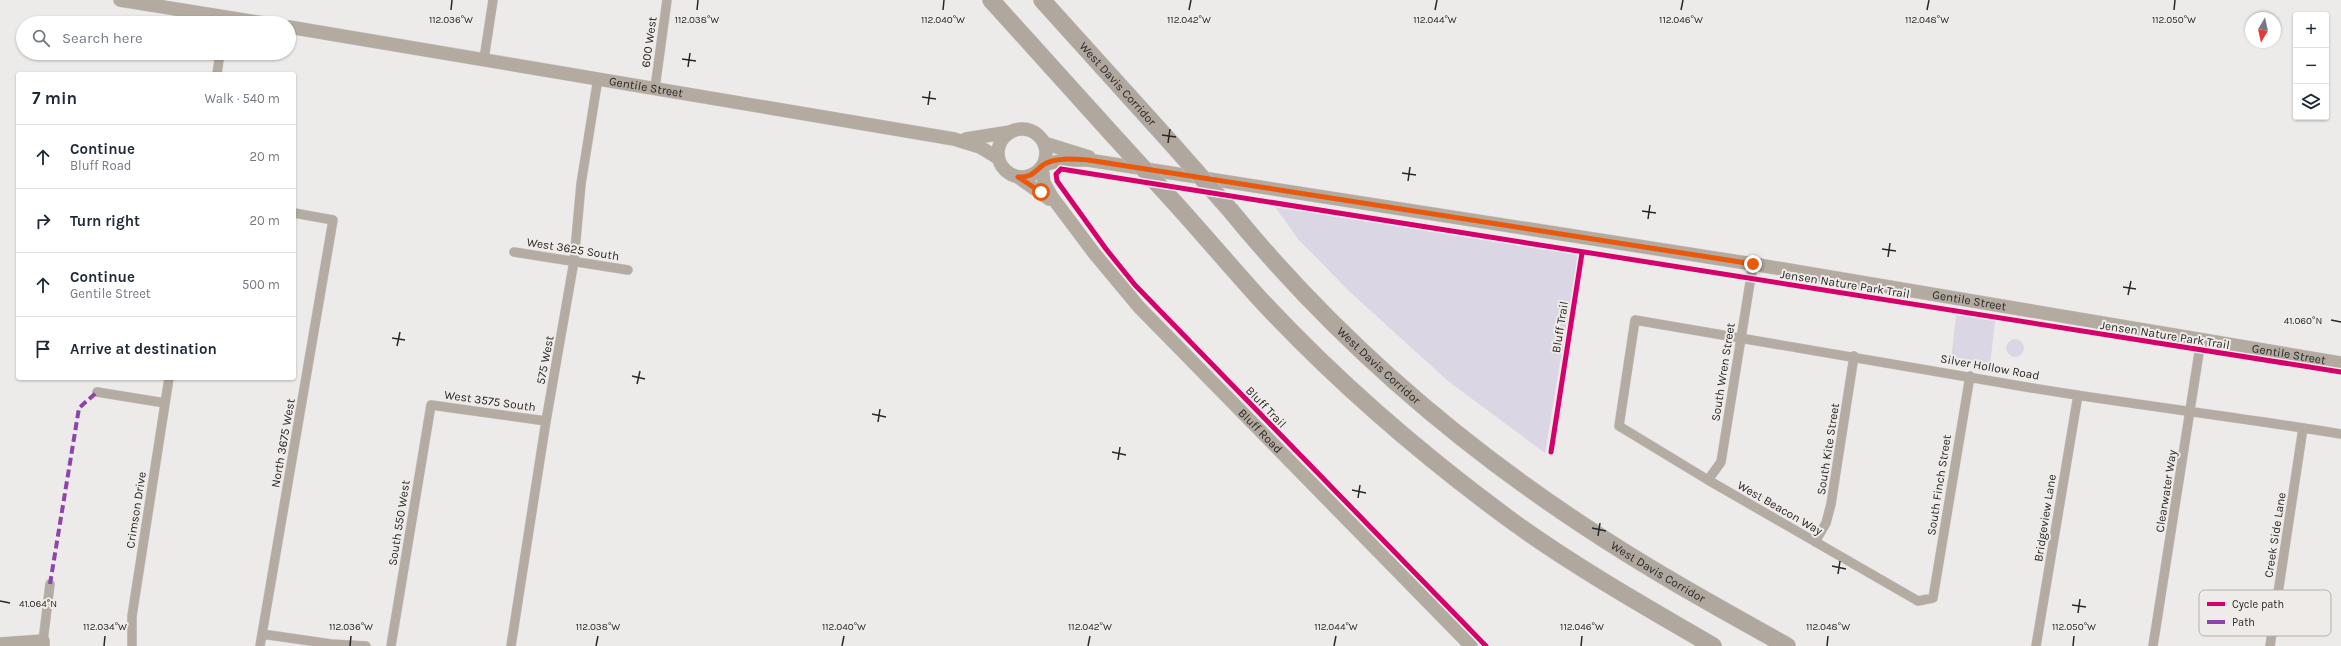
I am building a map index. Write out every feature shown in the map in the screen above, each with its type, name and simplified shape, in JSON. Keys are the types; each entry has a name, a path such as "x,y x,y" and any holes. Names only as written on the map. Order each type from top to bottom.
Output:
{"highway":[{"path":"992,0 1292,331 1358,394 1435,461 1495,508 1549,547 1620,593 1713,646"},
{"name":"West Davis Corridor","path":"1042,0 1172,144 1274,261 1328,317 1404,388 1466,441 1542,497 1625,553 1787,646"}],"main road":[{"path":"123,0 205,16"},
{"name":"Gentile Street","path":"296,28 954,139 980,147 998,158"},
{"path":"954,139 980,138 1010,132 1026,129 1037,134 1044,143 1046,154 1042,166 1030,176 1018,177 1008,172 998,158 1001,141 1010,132"},
{"name":"Gentile Street","path":"1044,143 1080,153 1100,162"},
{"name":"Gentile Street","path":"1042,166 1076,160 1100,162 1753,264 2341,363"},
{"name":"Bluff Road","path":"1042,166 1041,175 1046,189 1110,274 1148,316 1467,644"},
{"name":"Bluff Road","path":"1018,177 1041,192 1064,213"},
{"path":"0,644 43,644"}],"street":[{"path":"484,59 493,0"},
{"name":"600 West","path":"655,88 667,0"},
{"path":"217,72 219,60"},
{"name":"575 West","path":"511,646 546,421 574,261 581,184 598,78"},
{"name":"North 3675 West","path":"260,646 333,220 296,213"},
{"name":"West 3625 South","path":"514,252 628,270"},
{"name":"South Wren Street","path":"1708,480 1721,462 1753,264"},
{"name":"Silver Hollow Road","path":"1619,426 1635,320 2078,395 2191,413 2341,434"},
{"name":"Clearwater Way","path":"2154,646 2202,340"},
{"name":"South Kite Street","path":"1815,542 1826,523 1831,504 1854,356"},
{"name":"South Finch Street","path":"1933,598 1970,376"},
{"name":"Crimson Drive","path":"132,646 132,616 169,380"},
{"path":"97,392 165,403"},
{"name":"Bridgeview Lane","path":"2036,646 2078,395"},
{"name":"West 3575 South","path":"431,405 546,421"},
{"name":"South 550 West","path":"391,646 431,405"},
{"name":"West Beacon Way","path":"1619,426 1708,480 1918,601 1933,598"},
{"name":"Creek Side Lane","path":"2279,590 2304,428"},
{"path":"43,644 50,584"},
{"path":"262,634 331,644 366,646"},
{"name":"Creek Side Lane","path":"2270,646 2272,636"}],"shaded area":[{"path":"1275,207 1578,255 1545,453 1448,381 1349,291 1298,239"},
{"path":"1956,315 1995,321 1990,366 1951,360"},
{"path":"2015,339 2019,340 2023,344 2023,352 2019,356 2015,357 2011,356 2007,352 2006,348 2007,344 2011,340"}],"marked path":[{"path":"50,584 79,408 97,392"}],"cycle path":[{"name":"Jensen Nature Park Trail","path":"1061,169 2341,372"},
{"name":"Bluff Trail","path":"1061,169 1056,174 1057,181 1106,249 1135,285 1486,646"},
{"name":"Bluff Trail","path":"1551,452 1582,253"}],"route":[{"path":"1041,192 1018,177 1035,174 1043,165 1053,162 1063,160 1088,160 1753,264"}]}
